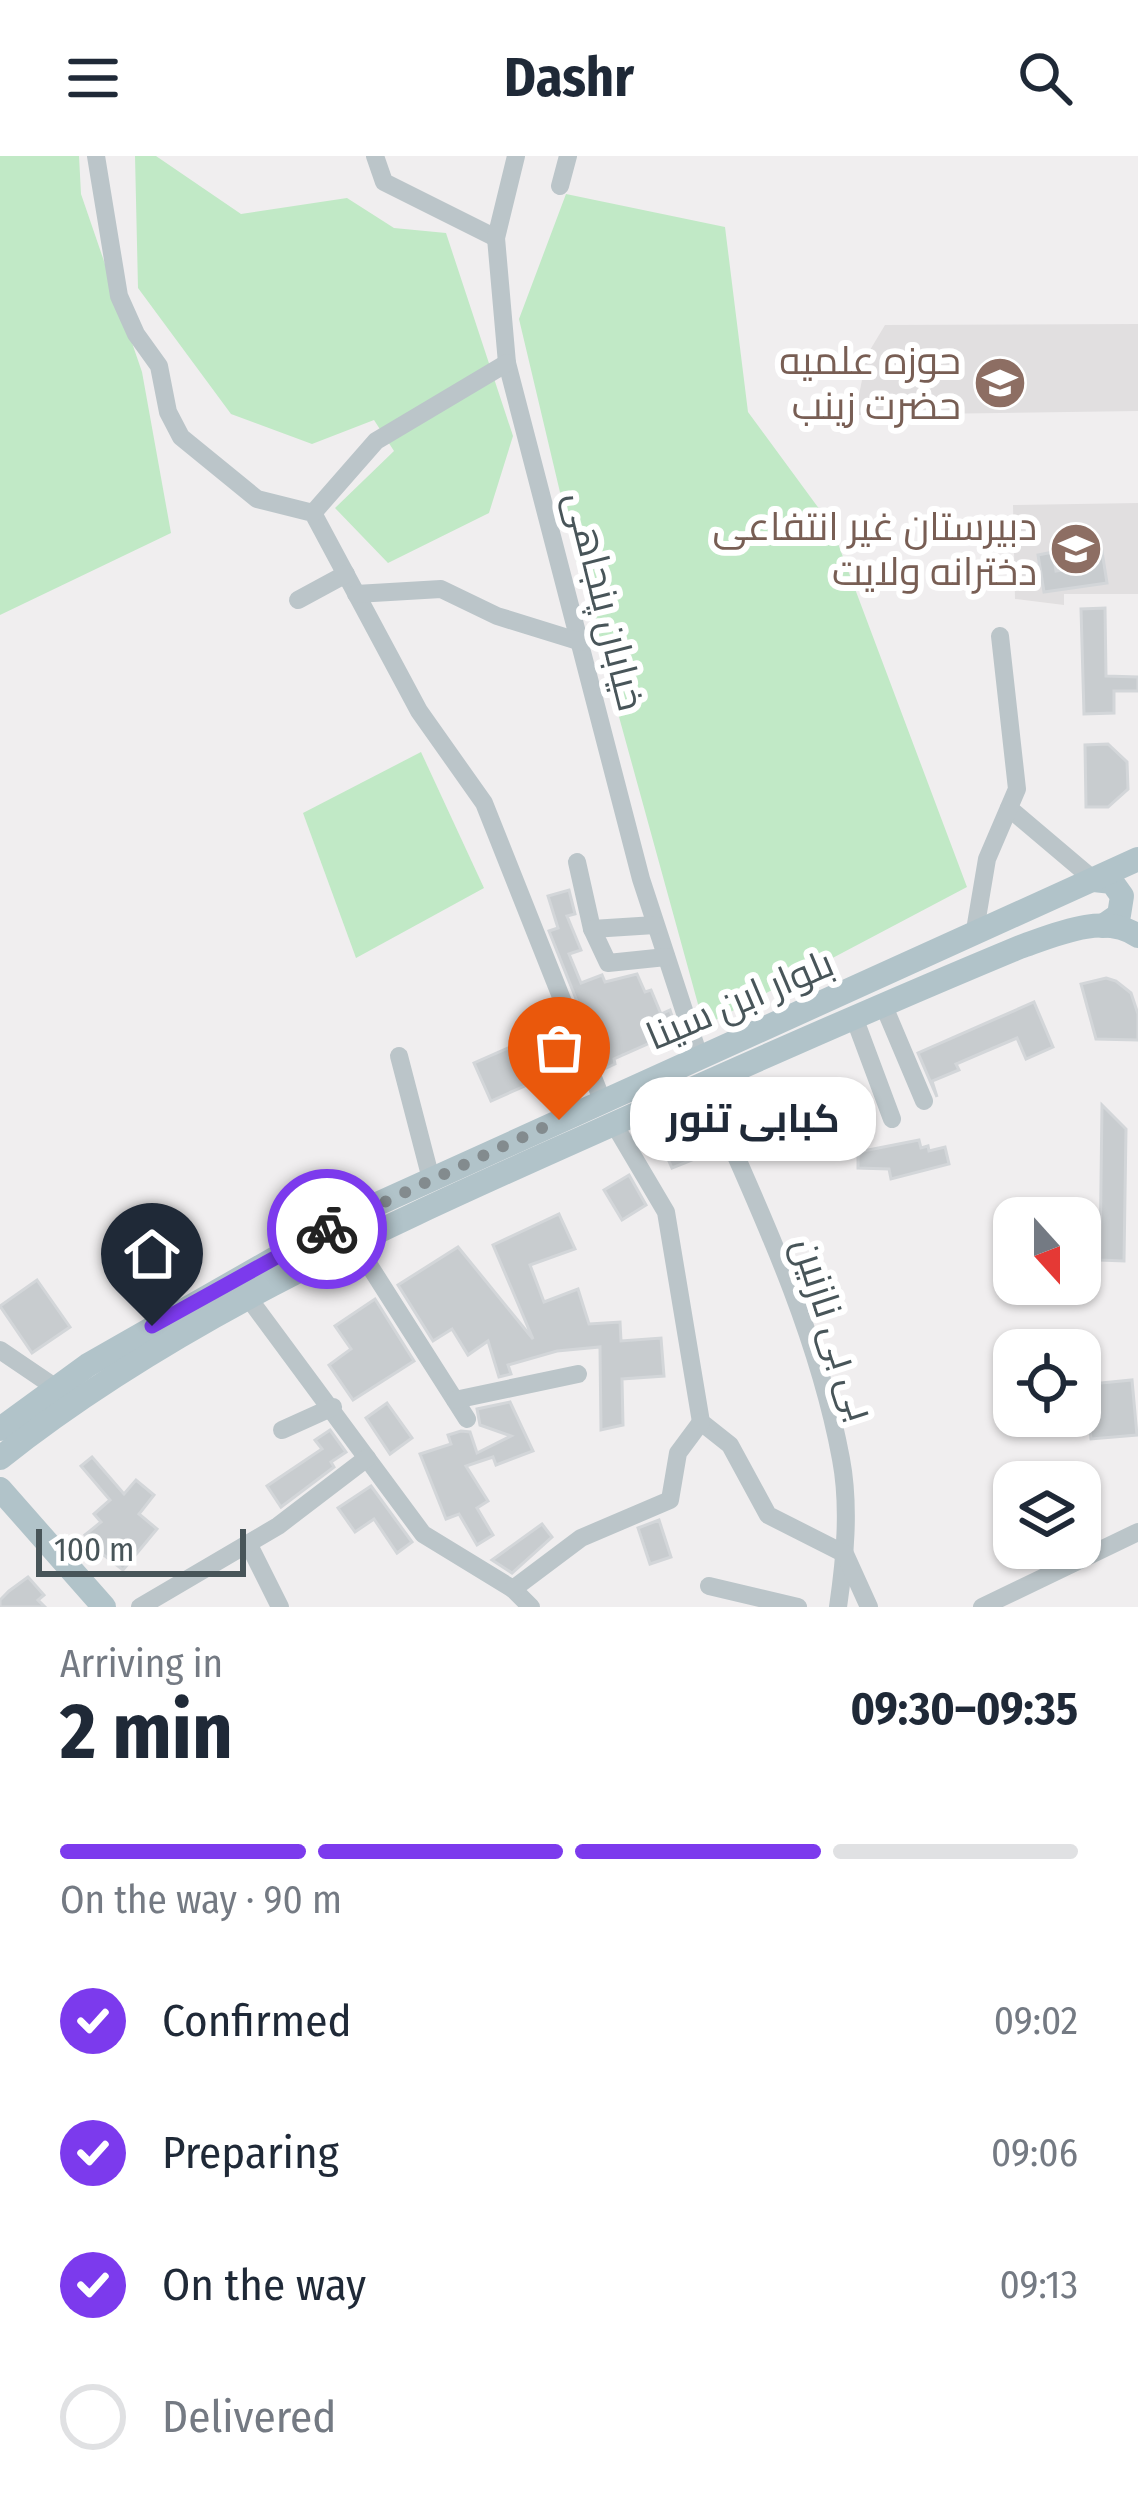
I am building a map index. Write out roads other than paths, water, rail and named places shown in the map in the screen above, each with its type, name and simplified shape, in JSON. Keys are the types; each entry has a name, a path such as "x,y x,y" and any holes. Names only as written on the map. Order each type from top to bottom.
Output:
{"main road":[{"name":"بلوار ابن سینا","path":"0,1458 65,1395 185,1306 342,1220 1138,860"},
{"path":"1094,880 1112,882 1122,896 1119,915 1103,926"},
{"name":"بلوار ابن سینا","path":"0,1429 355,1243 883,1004 1066,931 1103,926 1138,936"},
{"path":"0,1489 99,1606"}],"street":[{"path":"97,156 119,296 136,334 159,366 169,412 182,437 257,499 313,513 419,711 484,803 602,1100"},
{"path":"375,156 384,182 496,238"},
{"name":"خیابان پنجاهی","path":"516,156 496,238 507,363 656,925 699,1056"},
{"path":"560,186 568,156"},
{"path":"313,513 376,441 507,363"},
{"path":"298,600 346,574"},
{"path":"356,594 441,589 497,616 581,642"},
{"path":"974,936 987,859 1017,789 1000,636"},
{"path":"1009,808 1094,880"},
{"path":"577,862 592,929 608,963 666,957"},
{"path":"592,929 656,925"},
{"path":"883,1004 924,1101"},
{"path":"854,1017 892,1119"},
{"path":"399,1056 431,1179"},
{"name":"بی بی نازنین","path":"704,1084 791,1291 826,1398 842,1463 845,1554 838,1607"},
{"path":"614,1124 666,1212 701,1422 730,1444 768,1515 845,1554 869,1607"},
{"path":"355,1243 467,1419"},
{"path":"250,1300 423,1534 513,1589 531,1607"},
{"path":"0,1350 65,1395"},
{"path":"455,1400 578,1374"},
{"path":"282,1430 333,1407"},
{"path":"513,1589 580,1538 670,1500 678,1453 701,1422"},
{"path":"142,1607 299,1512 367,1458"},
{"path":"982,1607 1138,1532"},
{"path":"249,1545 280,1607"},
{"path":"709,1586 798,1607"}],"place":[{"name":"حوزه علمیه حضرت زینب","path":"1000,383"},
{"name":"دبیرستان غیر انتفاعی دخترانه ولایت","path":"1076,549"},
{"name":"کبابی تنور","path":"559,1120"}]}
